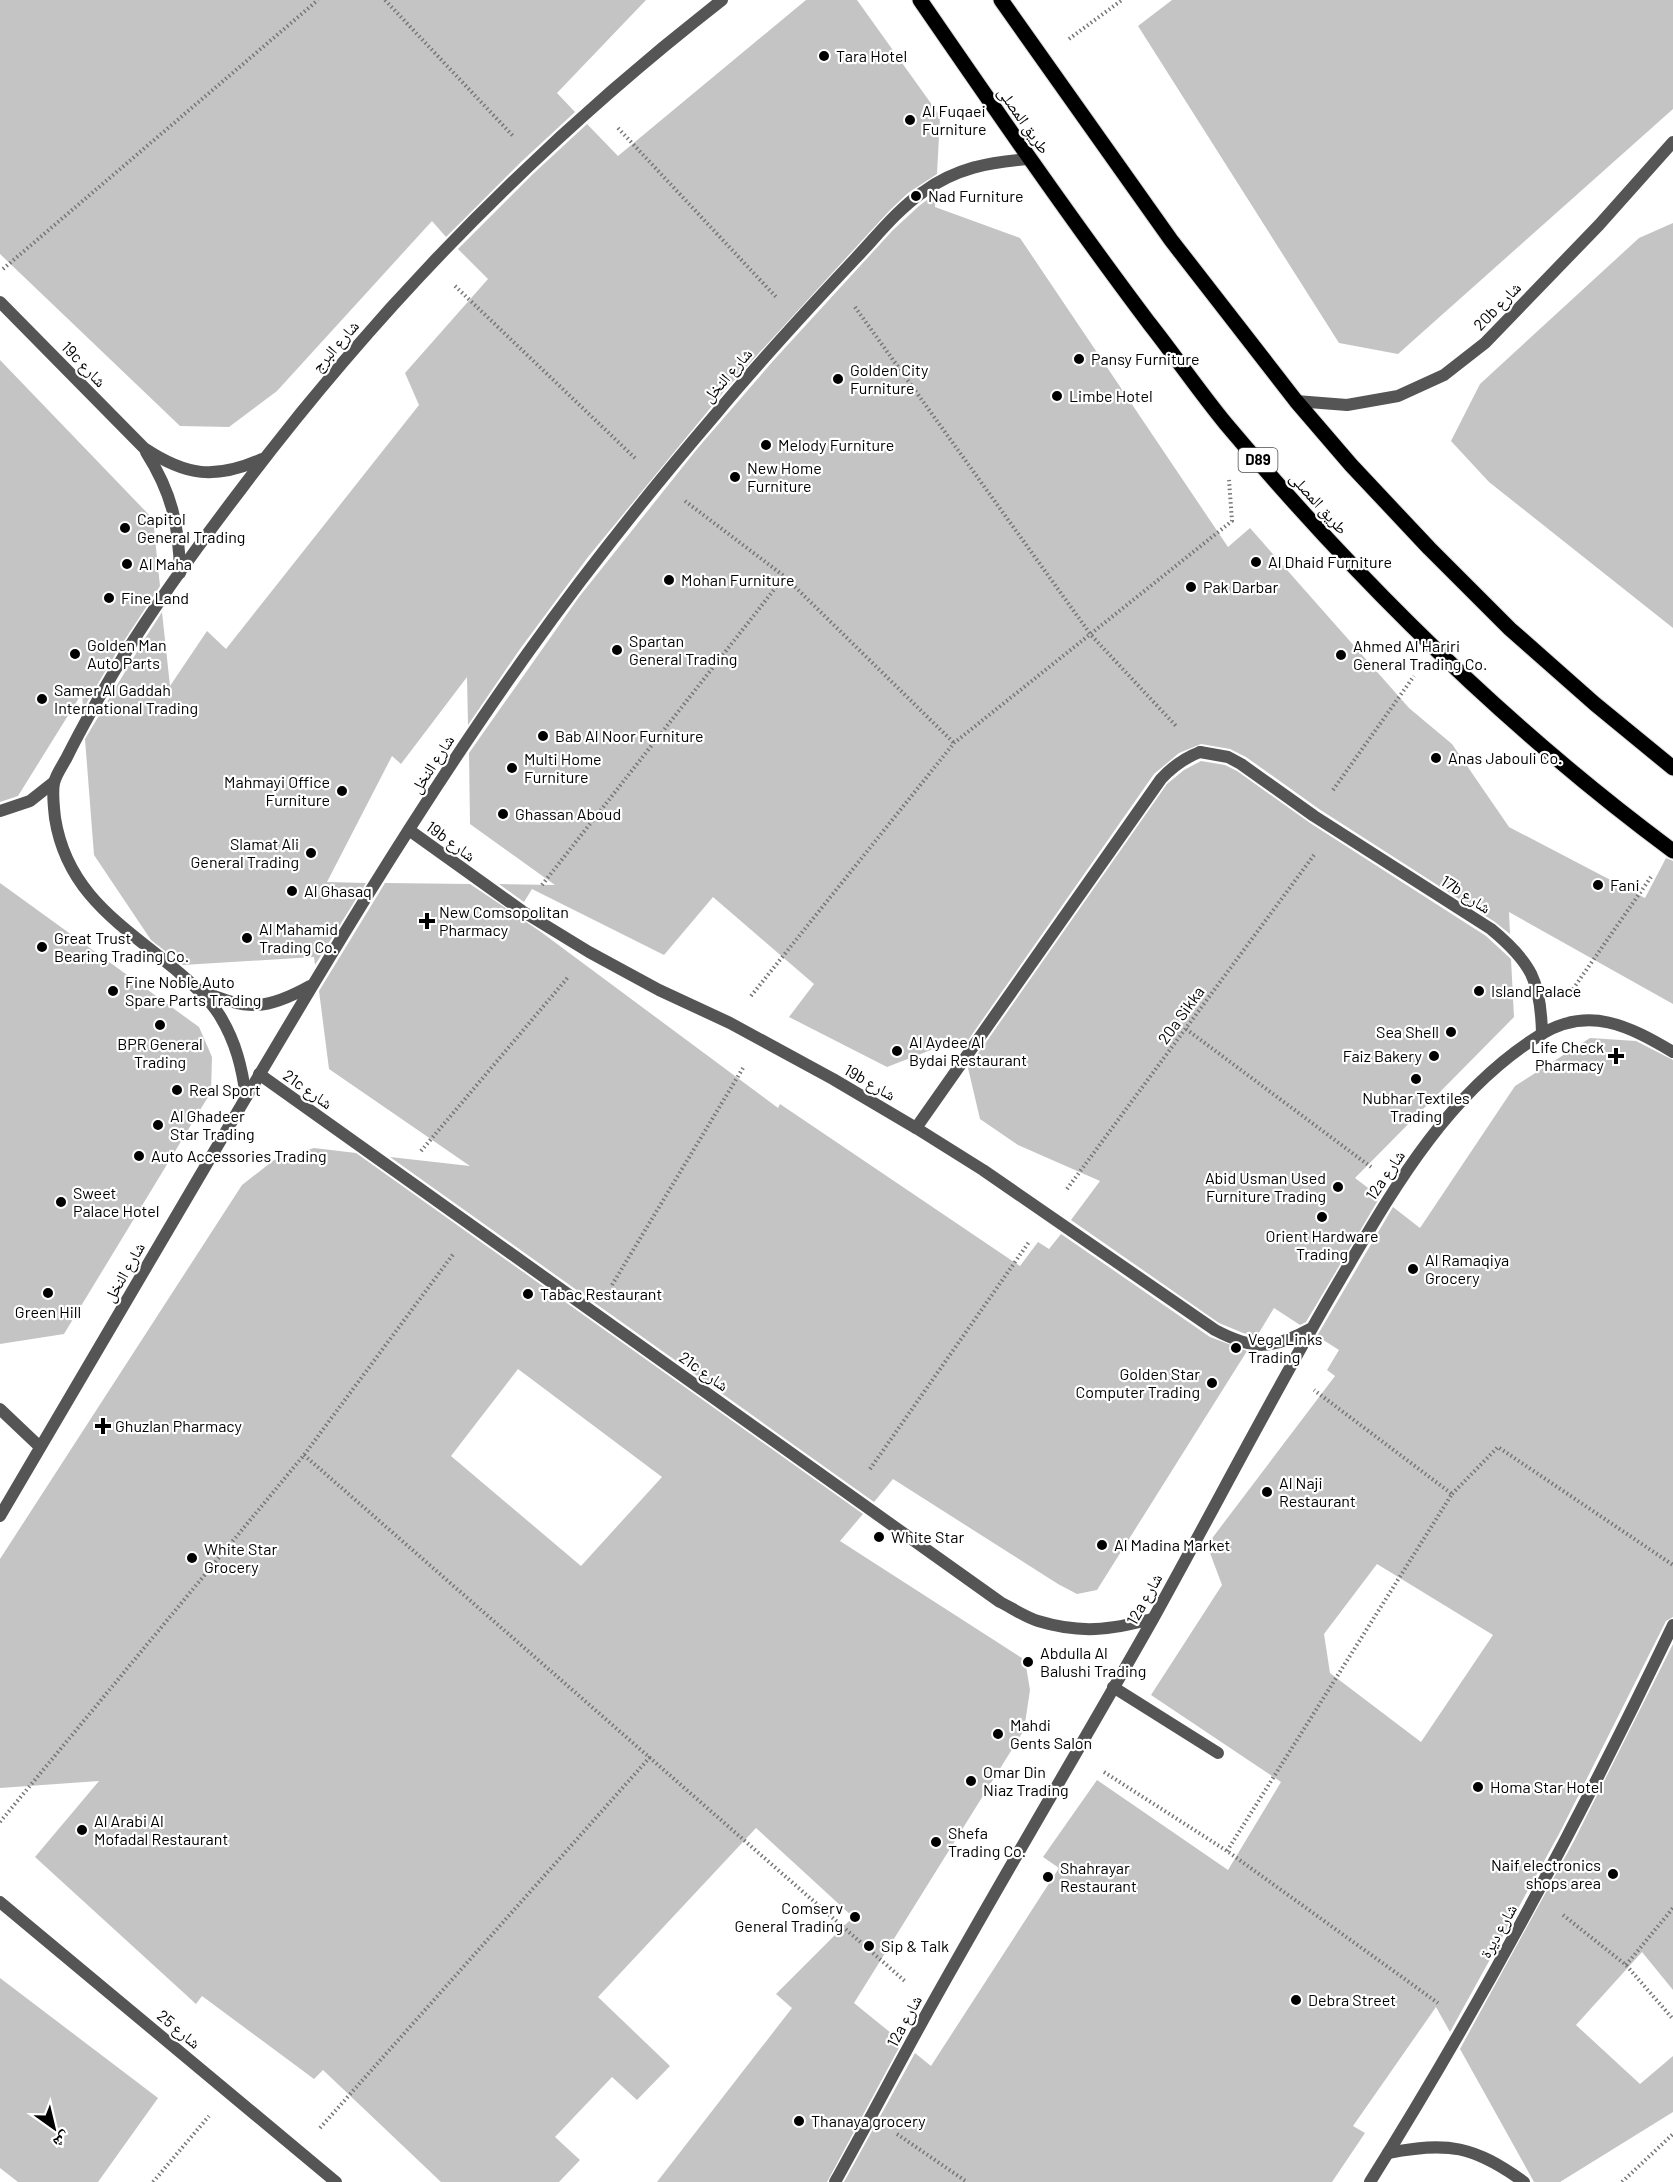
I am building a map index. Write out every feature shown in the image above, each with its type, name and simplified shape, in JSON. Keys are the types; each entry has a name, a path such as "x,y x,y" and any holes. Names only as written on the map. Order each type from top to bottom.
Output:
{"main road":[{"name":"طريق المصلى","path":"920,0 1029,159 1224,422 1325,538 1433,648 1548,752 1671,850"},
{"path":"1001,0 1170,240 1296,401 1351,465 1421,540 1510,629 1595,704 1673,768"}],"street":[{"name":"شارع البرج","path":"54,782 82,727 144,623 265,458 318,391 431,264 535,160 596,104 722,0"},
{"name":"20b شارع","path":"1296,401 1347,405 1398,396 1444,375 1485,343 1599,225 1673,142"},
{"name":"شارع النخل","path":"0,1516 311,985 467,740 528,652 659,481 798,320 893,219 921,193 954,174 991,162 1029,159"},
{"name":"19c شارع","path":"0,302 144,448 165,463 189,471 216,474 241,469 265,458"},
{"name":"19c شارع","path":"144,448 158,471 177,521 180,573"},
{"path":"916,1128 1161,779 1172,767 1200,752"},
{"name":"17b شارع","path":"1200,752 1228,757 1314,816 1491,929 1515,948 1532,974 1542,1003 1542,1034"},
{"path":"0,811 30,801 54,782"},
{"path":"54,782 54,814 61,846 74,875 94,901 201,991 219,1014 233,1040 242,1068 246,1097"},
{"name":"19b شارع","path":"409,831 522,911 589,952 659,990 760,1039 916,1128 1215,1330 1237,1342 1263,1346 1289,1341 1311,1329"},
{"path":"201,991 228,1003 257,1006 286,1000 311,985"},
{"path":"1542,1034 1566,1024 1592,1019 1617,1023 1641,1033 1673,1052"},
{"name":"12a شارع","path":"835,2182 932,2005 1152,1619 1287,1370 1395,1185 1461,1101 1500,1065 1542,1034"},
{"name":"21c شارع","path":"260,1074 1000,1602 1036,1620 1075,1629 1114,1629 1152,1619"},
{"path":"0,1409 40,1447"},
{"name":"شارع ديرة","path":"1370,2182 1466,2023 1537,1895 1623,1730 1673,1624"},
{"path":"1113,1687 1218,1753"},
{"name":"شارع 25","path":"0,1902 336,2182"},
{"path":"1388,2153 1419,2147 1448,2146 1478,2154 1503,2167 1524,2182"}],"path":[{"path":"0,271 318,0"},
{"path":"385,0 535,160"},
{"path":"1042,59 1122,0"},
{"path":"596,104 798,320"},
{"path":"431,264 659,481 784,576 954,743"},
{"path":"836,280 1091,635 1200,752"},
{"path":"730,1023 954,743 1232,521 1228,477"},
{"path":"522,911 784,576"},
{"path":"1314,816 1433,648"},
{"name":"20a Sikka","path":"851,1496 1048,1216 1334,828"},
{"path":"1542,1034 1671,850"},
{"path":"401,1175 589,952"},
{"path":"1186,1029 1395,1185"},
{"path":"596,1314 760,1039"},
{"path":"0,1822 304,1455 474,1227"},
{"path":"1287,1370 1452,1494"},
{"path":"1227,1851 1452,1494 1498,1447 1673,1564"},
{"path":"304,1455 932,2005"},
{"path":"1075,1754 1227,1851 1466,2023"},
{"path":"299,2151 650,1757"},
{"path":"1537,1895 1626,1965 1673,2019"},
{"path":"1626,1965 1673,1908"},
{"path":"153,2182 230,2092"},
{"path":"872,2116 967,2182"},
{"path":"1622,2182 1673,2133"}],"building":[{"path":"0,0 646,0 557,93 575,112 446,237 432,221 277,391 229,427 180,426 0,254"},
{"path":"806,0 857,0 940,116 937,174 908,193 890,210 726,389 588,557 520,649 468,725 467,677 401,764 392,756 327,882 366,883 315,965 314,957 183,965 151,940 94,855 85,739 162,612 170,686 207,631 226,649 419,405 405,373 488,279 458,249 587,124 618,156"},
{"path":"1172,0 1673,0 1673,109 1398,354 1339,343 1138,26"},
{"path":"936,193 935,207 1020,238 1228,547 1250,528 1409,708 1452,744 1509,827 1645,898 1666,858 1673,861 1673,1004 1509,912 1510,934 1495,922 1319,809 1246,757 1230,749 1201,744 1179,753 1154,774 964,1046 962,1038 887,1067 789,1017 814,984 713,897 664,955 532,889 524,902 499,884 555,885 470,824 469,753 579,597 697,449 773,361 893,230"},
{"path":"1673,223 1673,628 1489,482 1451,441 1480,384 1639,238"},
{"path":"0,360 153,519 160,586 83,709 82,693 18,796 0,802"},
{"path":"1201,761 1225,765 1237,771 1310,823 1486,936 1511,959 1514,1017 1355,1178 1380,1197 1306,1322 1300,1325 1274,1308 1257,1336 1219,1323 1071,1220 1100,1181 1018,1145 980,1119 968,1068 1167,784 1184,770"},
{"path":"0,883 199,1027 212,1057 211,1092 64,1334 0,1344"},
{"path":"385,883 470,884 541,932 778,1108 780,1104 1020,1266 1038,1242 1049,1249 1061,1234 1210,1337 1247,1351 1097,1590 1077,1594 1058,1584 893,1479 874,1502 390,1157 470,1166 329,1069 319,991"},
{"path":"1590,1038 1636,1041 1673,1060 1673,1617 1666,1621 1559,1834 1450,2032 1436,2007 1353,2126 1365,2133 1332,2182 844,2182 915,2053 931,2066 1059,1868 1043,1857 1097,1780 1228,1870 1281,1782 1151,1695 1222,1585 1207,1545 1335,1376 1327,1370 1339,1350 1317,1336 1393,1207 1420,1228 1515,1086","holes":["1377,1564 1493,1635 1421,1742 1330,1673 1324,1634"]},
{"path":"314,1148 356,1153 863,1514 840,1541 1025,1660 1030,1690 1024,1730 854,2003 902,2042 827,2182 657,2182 792,2008 776,1994 853,1917 756,1828 598,1997 670,2066 637,2100 612,2077 555,2137 580,2160 559,2182 441,2182 323,2070 314,2079 202,1996 196,2004 35,1857 99,1781 0,1788 0,1559 242,1185 274,1160","holes":["518,1369 662,1477 581,1566 451,1456"]},
{"name":"Naif electronics shops area","path":"1673,1644 1673,1990 1642,1952 1576,2025 1640,2084 1673,2056 1673,2112 1560,2182 1534,2182 1460,2049 1574,1841"},
{"path":"0,1978 158,2098 98,2182 18,2182 0,2168"}],"place":[{"name":"Tara Hotel","path":"824,56"},
{"name":"Al Fuqaei Furniture","path":"910,120"},
{"name":"Nad Furniture","path":"916,196"},
{"name":"Pansy Furniture","path":"1079,359"},
{"name":"Golden City Furniture","path":"838,379"},
{"name":"Limbe Hotel","path":"1057,396"},
{"name":"Melody Furniture","path":"766,445"},
{"name":"New Home Furniture","path":"735,477"},
{"name":"Capitol General Trading","path":"125,528"},
{"name":"Al Dhaid Furniture","path":"1256,562"},
{"name":"Al Maha","path":"127,564"},
{"name":"Mohan Furniture","path":"669,580"},
{"name":"Pak Darbar","path":"1191,587"},
{"name":"Fine Land","path":"109,598"},
{"name":"Spartan General Trading","path":"617,650"},
{"name":"Golden Man Auto Parts","path":"75,654"},
{"name":"Ahmed Al Hariri General Trading Co.","path":"1341,655"},
{"name":"Samer Al Gaddah International Trading","path":"42,699"},
{"name":"Bab Al Noor Furniture","path":"543,736"},
{"name":"Anas Jabouli Co.","path":"1436,758"},
{"name":"Multi Home Furniture","path":"512,768"},
{"name":"Mahmayi Office Furniture","path":"342,791"},
{"name":"Ghassan Aboud","path":"503,814"},
{"name":"Slamat Ali General Trading","path":"311,853"},
{"name":"Fani","path":"1598,885"},
{"name":"Al Ghasaq","path":"292,891"},
{"name":"New Comsopolitan Pharmacy","path":"427,921"},
{"name":"Al Mahamid Trading Co.","path":"247,938"},
{"name":"Great Trust Bearing Trading Co.","path":"42,947"},
{"name":"Fine Noble Auto Spare Parts Trading","path":"113,991"},
{"name":"Island Palace","path":"1479,991"},
{"name":"BPR General Trading","path":"160,1025"},
{"name":"Sea Shell","path":"1451,1032"},
{"name":"Al Aydee Al Bydai Restaurant","path":"897,1051"},
{"name":"Faiz Bakery","path":"1434,1056"},
{"name":"Life Check Pharmacy","path":"1616,1056"},
{"name":"Nubhar Textiles Trading","path":"1416,1079"},
{"name":"Real Sport","path":"177,1090"},
{"name":"Al Ghadeer Star Trading","path":"158,1125"},
{"name":"Auto Accessories Trading","path":"139,1156"},
{"name":"Abid Usman Used Furniture Trading","path":"1338,1187"},
{"name":"Sweet Palace Hotel","path":"61,1202"},
{"name":"Orient Hardware Trading","path":"1322,1217"},
{"name":"Al Ramaqiya Grocery","path":"1413,1269"},
{"name":"Green Hill","path":"48,1293"},
{"name":"Tabac Restaurant","path":"528,1294"},
{"name":"Vega Links Trading","path":"1236,1348"},
{"name":"Golden Star Computer Trading","path":"1212,1383"},
{"name":"Ghuzlan Pharmacy","path":"103,1426"},
{"name":"Al Naji Restaurant","path":"1267,1492"},
{"name":"White Star","path":"879,1537"},
{"name":"Al Madina Market","path":"1102,1545"},
{"name":"White Star Grocery","path":"192,1558"},
{"name":"Abdulla Al Balushi Trading","path":"1028,1662"},
{"name":"Mahdi Gents Salon","path":"998,1734"},
{"name":"Omar Din Niaz Trading","path":"971,1781"},
{"name":"Homa Star Hotel","path":"1478,1787"},
{"name":"Al Arabi Al Mofadal Restaurant","path":"82,1830"},
{"name":"Shefa Trading Co.","path":"936,1842"},
{"name":"Naif electronics shops area","path":"1613,1874"},
{"name":"Shahrayar Restaurant","path":"1048,1877"},
{"name":"Comserv General Trading","path":"855,1917"},
{"name":"Sip & Talk","path":"869,1946"},
{"name":"Debra Street","path":"1296,2000"},
{"name":"Thanaya grocery","path":"799,2121"}]}
